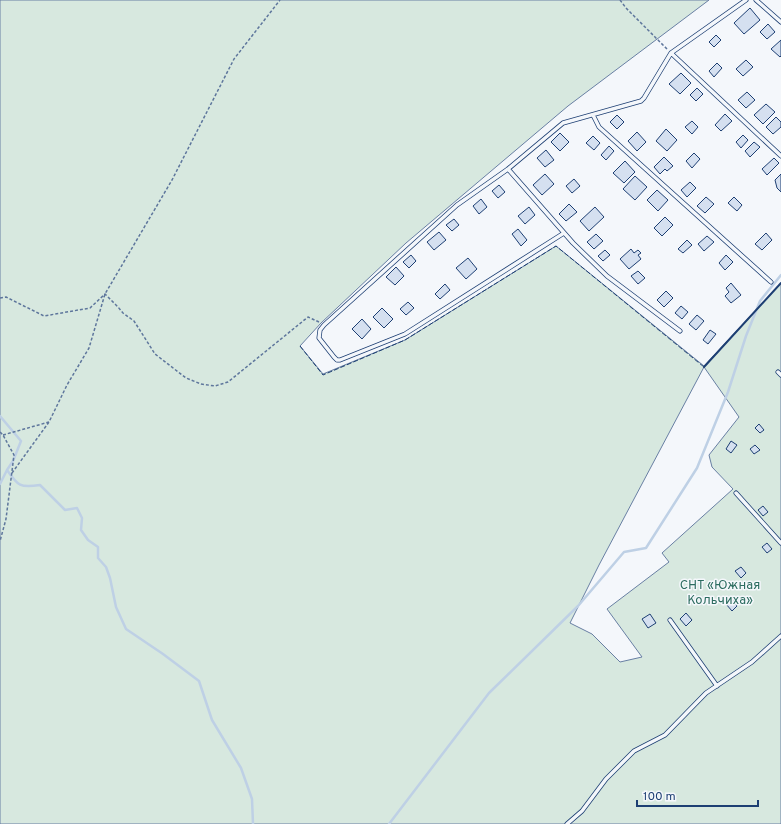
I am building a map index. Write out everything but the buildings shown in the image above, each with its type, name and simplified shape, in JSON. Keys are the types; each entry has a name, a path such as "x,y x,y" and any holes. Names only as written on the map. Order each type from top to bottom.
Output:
{"lane":[{"path":"564,232 405,334 343,359 337,360 320,340 319,334 324,325 457,205 508,169 562,123 636,103 644,98 671,53 746,0"},
{"path":"756,0 781,22"},
{"path":"671,53 781,156"},
{"path":"594,115 599,127 771,282"},
{"path":"508,169 564,232 607,276 680,331"},
{"path":"778,372 781,375"},
{"path":"736,492 781,543"},
{"path":"670,620 717,686"},
{"path":"567,824 582,811 606,779 634,751 665,734 706,693 752,662 781,636"}],"path":[{"path":"12,473 49,422 67,385 89,348 105,294 172,180 234,59 280,0"},
{"path":"620,0 626,8 671,53"},
{"path":"0,298 6,297 44,316 90,308 105,294"},
{"path":"105,294 123,313 134,321 155,354 186,378 201,384 215,386 228,382 308,317 324,325"},
{"path":"3,434 49,422"},
{"path":"0,432 3,434 14,455 6,519 0,541"}],"green space":[{"name":"СНТ «Южная Кольчиха»","path":"0,0 709,0 568,106 406,243 321,323 300,346 323,374 405,340 556,246 704,366 781,283 781,824 0,824","holes":["704,367 739,417 709,455 712,467 733,489 662,553 669,562 607,609 642,657 620,662 592,634 570,623 599,565"]}],"waterway":[{"path":"389,824 489,693 578,606 624,552 646,548 697,468 728,392 746,336 760,301 781,275"},
{"path":"0,416 21,441 13,461 7,470 14,480 20,485 24,486 40,485 65,510 77,508 82,518 81,530 88,540 98,547 98,558 106,567 110,578 116,607 126,629 199,681 212,720 241,768 252,799 253,824"},
{"path":"0,484 7,470"}],"fence":[{"path":"300,346 323,375 405,340 556,246 704,367"}],"wall":[{"path":"704,367 781,283"}]}
